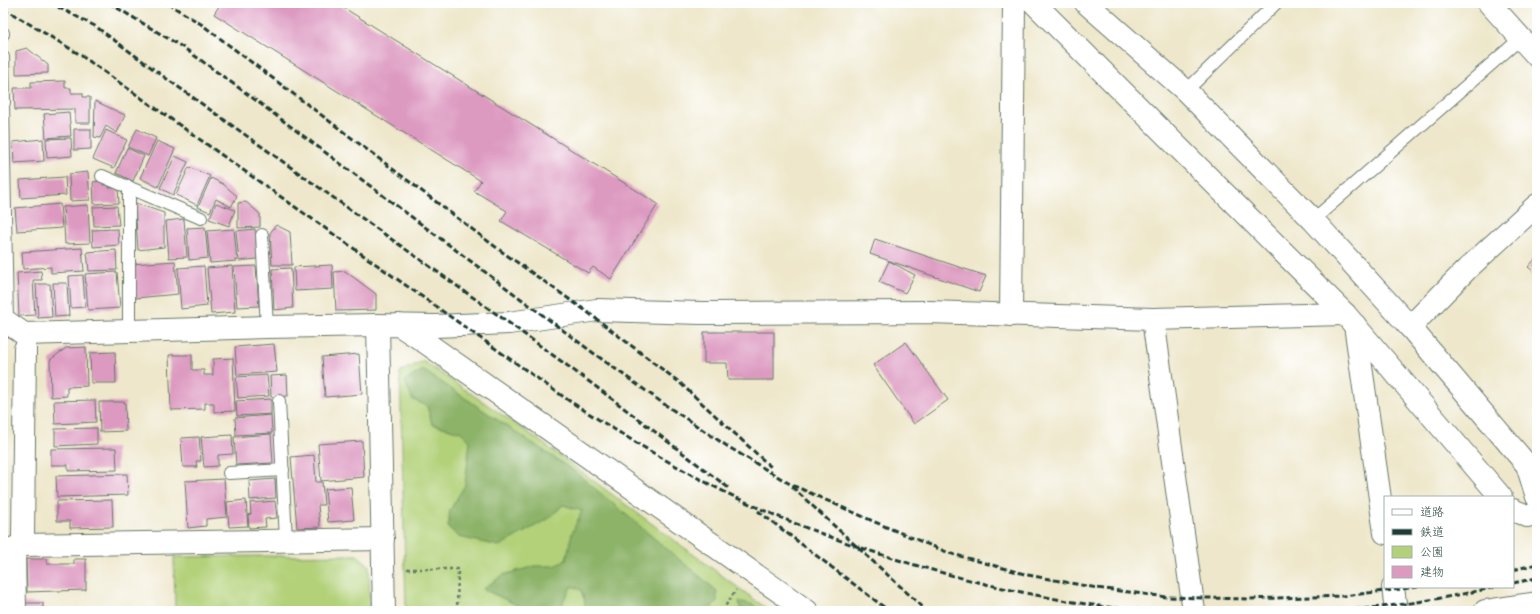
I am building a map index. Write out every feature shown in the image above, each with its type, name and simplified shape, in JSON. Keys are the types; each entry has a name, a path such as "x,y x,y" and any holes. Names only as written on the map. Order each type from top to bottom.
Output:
{"street":[{"path":"1011,316 1014,3"},
{"path":"1034,3 1350,320 1500,496"},
{"path":"1086,3 1186,91 1313,220 1410,327 1527,466 1537,497"},
{"path":"1489,3 1537,56"},
{"path":"1410,327 1466,270 1537,205"},
{"path":"15,611 15,331 389,325 435,326 509,322 597,310 701,313 928,312 1011,316 1153,319 1350,320"},
{"path":"1153,319 1194,611"},
{"path":"1350,320 1384,527"},
{"path":"384,611 383,538 389,325"},
{"path":"389,325 422,340 807,611"},
{"path":"1514,510 1527,516 1537,514"},
{"path":"16,545 383,538"},
{"path":"1393,588 1396,611"},
{"path":"1485,611 1537,602"}],"lane":[{"path":"1186,91 1276,3"},
{"path":"1313,220 1521,38"},
{"path":"3,57 3,103 15,331"},
{"path":"102,176 201,218"},
{"path":"129,187 129,330"},
{"path":"262,235 267,327"},
{"path":"280,401 286,540"},
{"path":"229,473 283,470"}],"path":[{"path":"383,569 458,569 458,611"},
{"path":"724,611 724,608 739,584"}],"green space":[{"path":"423,361 529,433 770,611 406,611 400,372"},
{"path":"423,370 574,471 717,591 717,602 707,611 584,611 585,602 581,590 572,586 563,601 562,611 530,611 483,589 503,575 535,566 555,566 566,560 572,533 582,511 563,505 548,519 499,546 459,537 448,527 450,510 465,485 470,441 461,432 432,424 427,406 412,399 405,381"},
{"path":"357,555 369,565 370,611 175,611 174,557"},
{"path":"739,601 754,605 761,611 741,611"}],"building":[{"path":"221,3 336,3 658,204 611,279 593,267 588,273 501,221 507,211 474,191 481,181 214,14"},
{"path":"27,48 48,65 48,73 16,74 16,51"},
{"path":"65,81 65,88 71,88 71,93 83,93 83,97 90,97 90,123 75,123 75,109 15,110 14,88 31,88 31,82"},
{"path":"95,101 125,115 117,133 106,126 100,138 94,137"},
{"path":"69,112 71,136 46,138 44,114"},
{"path":"74,129 91,129 91,149 74,150"},
{"path":"137,129 156,138 148,156 128,147"},
{"path":"106,130 127,140 114,168 93,159"},
{"path":"71,138 72,156 47,158 46,139"},
{"path":"43,139 44,161 14,163 13,142"},
{"path":"157,141 175,149 158,187 140,178"},
{"path":"127,148 144,156 133,181 116,173"},
{"path":"175,156 188,162 173,195 160,188"},
{"path":"189,167 210,176 197,205 176,195"},
{"path":"88,172 90,200 70,201 69,174"},
{"path":"65,177 66,195 21,198 20,180"},
{"path":"211,178 223,184 237,196 231,207 216,199 210,212 198,207"},
{"path":"102,181 103,185 109,184 109,188 118,188 119,203 94,204 93,182"},
{"path":"246,202 260,214 260,227 238,228 238,203"},
{"path":"135,203 164,213 164,247 138,250"},
{"path":"216,203 235,210 229,226 209,219"},
{"path":"60,204 62,228 17,231 15,208"},
{"path":"88,205 90,243 65,244 63,207"},
{"path":"117,206 119,225 94,226 93,207"},
{"path":"184,219 187,257 169,258 166,221"},
{"path":"276,225 290,232 292,265 272,265 270,233"},
{"path":"205,227 208,258 189,260 187,228"},
{"path":"118,229 119,245 93,247 92,230"},
{"path":"234,229 237,261 210,263 207,231"},
{"path":"255,229 257,259 239,261 236,231"},
{"path":"875,239 986,276 979,292 870,254"},
{"path":"82,248 84,271 51,273 51,267 23,269 22,252"},
{"path":"116,250 117,270 89,271 87,252"},
{"path":"1537,258 1537,274 1528,267"},
{"path":"175,261 178,294 136,298 133,264"},
{"path":"889,261 915,275 905,293 879,282"},
{"path":"332,265 333,289 295,291 294,267"},
{"path":"204,266 207,306 181,309 178,268"},
{"path":"232,266 235,312 211,314 207,268"},
{"path":"256,266 259,306 237,307 234,267"},
{"path":"291,268 293,308 274,310 272,269"},
{"path":"41,271 42,280 33,280 35,315 19,316 17,273"},
{"path":"345,271 376,294 376,310 336,311 334,272"},
{"path":"117,272 120,308 88,310 85,274"},
{"path":"83,275 85,307 71,308 69,276"},
{"path":"53,283 67,283 69,316 55,317"},
{"path":"36,284 50,284 52,317 38,318"},
{"path":"704,332 774,332 774,380 728,380 727,363 704,363"},
{"path":"906,342 948,400 914,424 873,365"},
{"path":"274,344 277,372 237,375 235,347"},
{"path":"86,347 87,386 67,387 67,396 51,397 50,360 66,348"},
{"path":"115,352 116,383 91,383 90,353"},
{"path":"359,354 362,394 325,397 322,357"},
{"path":"169,355 192,355 192,370 204,370 204,375 213,375 213,359 233,358 235,411 214,412 214,403 205,403 205,409 171,410"},
{"path":"267,375 269,396 238,398 236,377"},
{"path":"287,375 288,396 271,397 270,376"},
{"path":"271,399 271,414 237,416 236,401"},
{"path":"95,400 96,422 55,424 54,401"},
{"path":"99,402 125,402 126,431 100,432"},
{"path":"271,415 272,433 236,435 235,418"},
{"path":"97,428 97,444 55,446 55,429"},
{"path":"271,434 273,463 236,465 234,437"},
{"path":"232,435 233,454 218,455 218,466 204,467 201,437"},
{"path":"199,437 201,461 196,461 197,467 183,467 181,438"},
{"path":"362,441 364,477 321,481 318,444"},
{"path":"116,448 117,470 68,471 68,465 51,465 51,449"},
{"path":"314,455 316,482 322,482 324,505 318,505 320,527 297,528 291,457"},
{"path":"127,474 128,495 57,497 56,476"},
{"path":"224,479 227,517 206,519 206,526 188,528 185,481"},
{"path":"275,479 276,498 250,500 249,481"},
{"path":"351,487 354,520 328,522 325,489"},
{"path":"112,500 113,527 70,528 70,521 57,521 57,501"},
{"path":"246,500 248,526 229,527 227,502"},
{"path":"275,501 277,518 265,519 266,527 249,528 248,515 251,514 250,503"},
{"path":"26,559 47,559 47,564 74,564 74,559 86,559 86,590 27,592"},
{"path":"23,603 43,603 43,611 23,611"}],"railway":[{"path":"50,3 95,26 509,323 595,386 730,489"},
{"path":"109,3 184,48 664,404 727,446 790,484 949,553 1028,575 1097,588 1167,597 1247,599 1343,596 1410,588"},
{"path":"167,3 201,24 501,251 586,311 679,382 772,468"},
{"path":"3,10 13,14 79,54 568,400 696,477 750,504 815,531 855,546 935,571 976,582 1058,599 1106,607 1159,611"},
{"path":"792,487 927,611"},
{"path":"758,511 889,611"},
{"path":"1514,570 1537,564"},
{"path":"1514,583 1537,578"},
{"path":"1328,611 1413,603 1491,588"}]}
